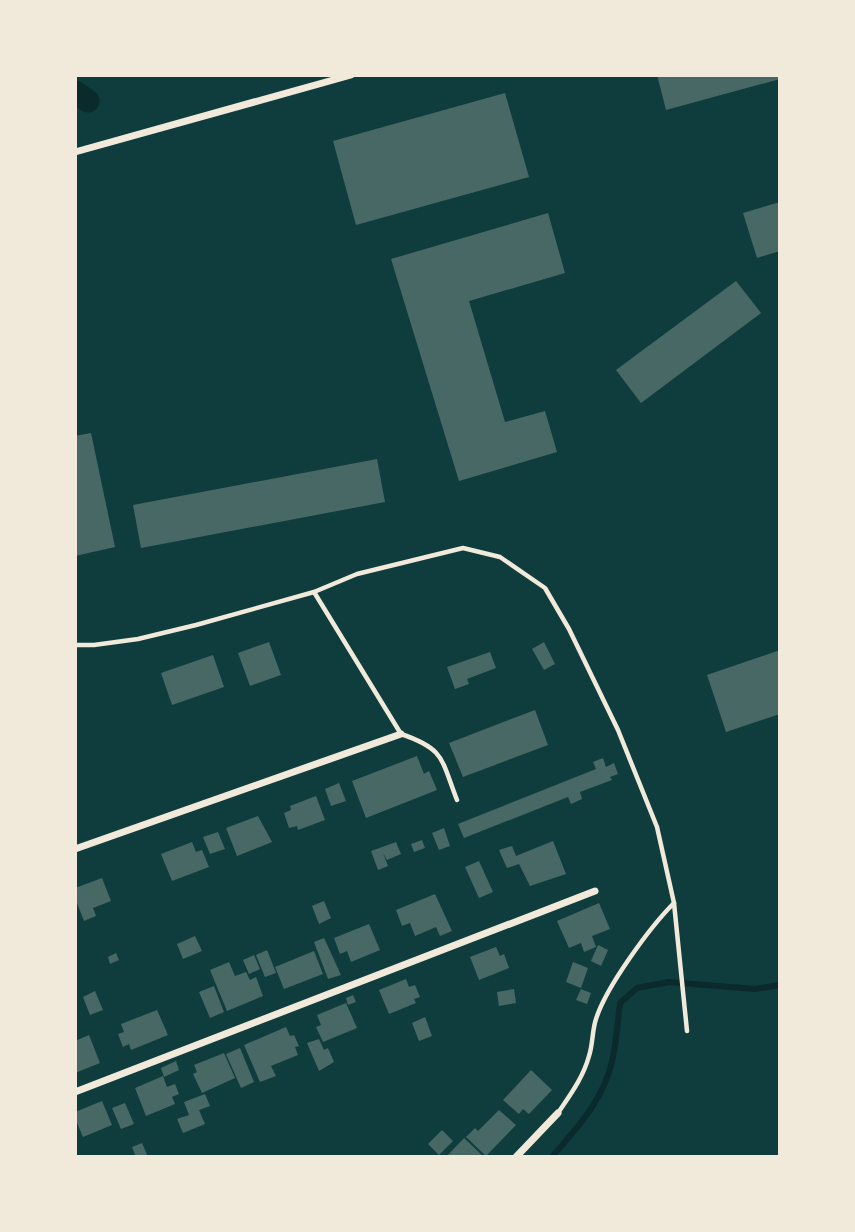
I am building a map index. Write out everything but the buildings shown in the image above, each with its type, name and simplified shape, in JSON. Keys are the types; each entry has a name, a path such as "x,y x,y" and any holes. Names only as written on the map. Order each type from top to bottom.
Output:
{"street":[{"path":"75,152 351,75"},
{"path":"75,849 401,734"},
{"path":"75,1092 595,891"},
{"path":"516,1157 558,1112"}],"lane":[{"path":"75,645 138,639 196,625 314,592 357,574 463,548 500,557 545,588 569,629 618,730 657,827 674,903 687,1031"},
{"path":"314,592 401,734 426,742 438,753 457,800"},
{"path":"558,1112 578,1084 589,1055 596,1018 618,977 659,918 674,903"}],"waterway":[{"path":"75,92 88,101"},
{"path":"552,1157 598,1098 613,1057 620,1003 637,988 669,982 755,989 780,985"}]}
